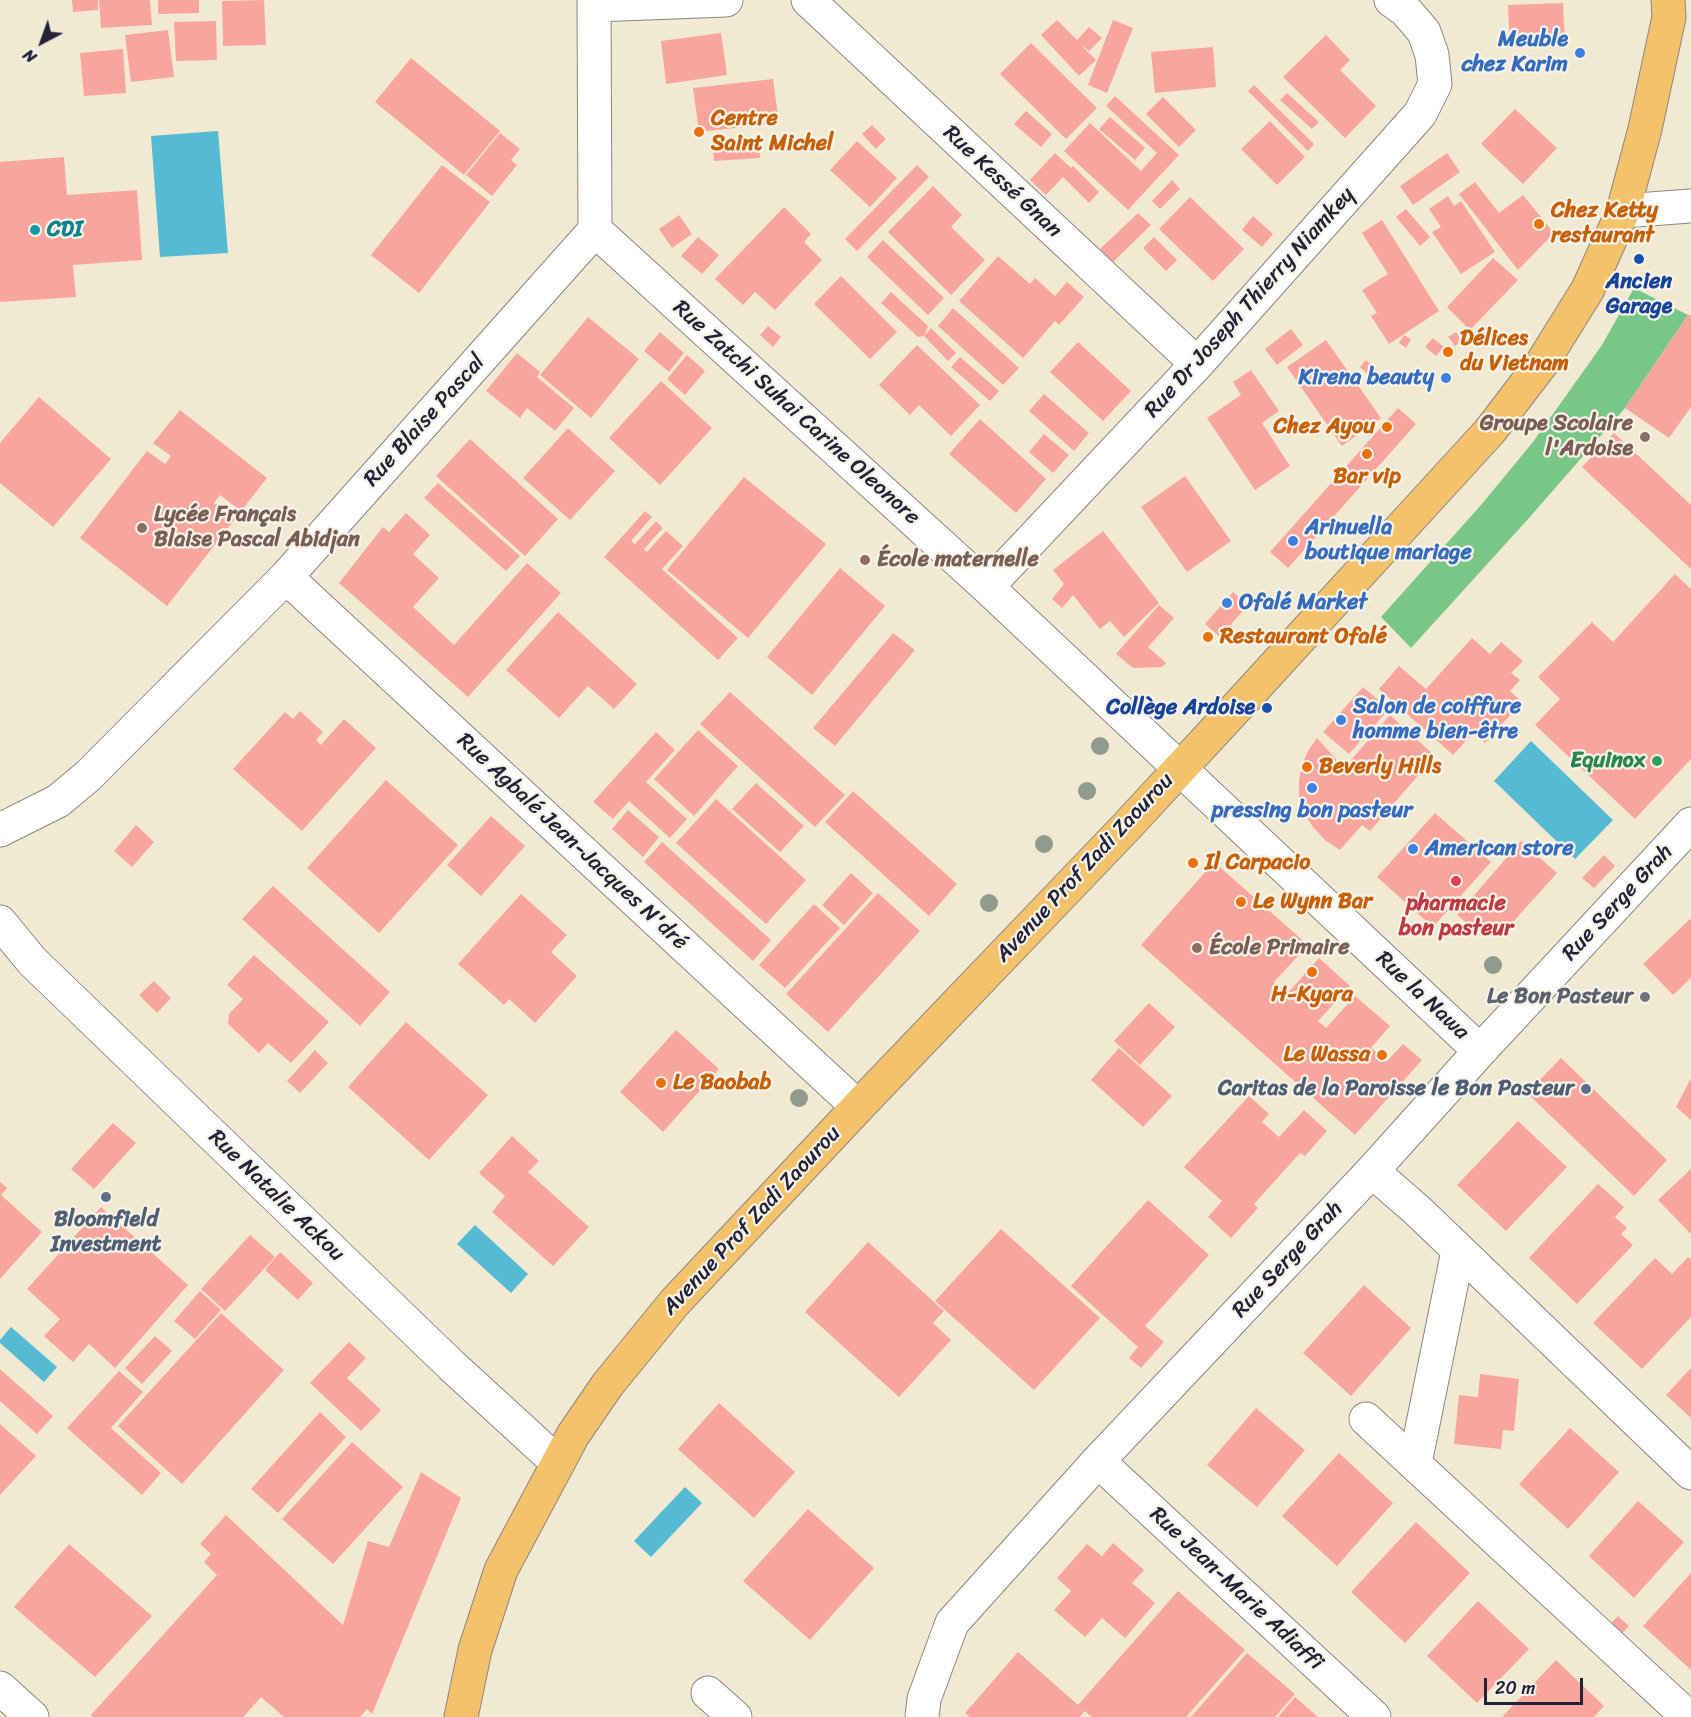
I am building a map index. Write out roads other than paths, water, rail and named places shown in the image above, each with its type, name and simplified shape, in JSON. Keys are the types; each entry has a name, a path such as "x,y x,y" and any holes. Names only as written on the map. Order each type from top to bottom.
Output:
{"main road":[{"name":"Avenue Prof Zadi Zaourou","path":"461,1717 475,1650 501,1570 573,1435 608,1384 675,1302 1181,768 1490,430 1542,363 1588,289 1623,211 1645,129 1669,17 1668,0"}],"street":[{"path":"595,230 594,2 726,0"},
{"name":"Rue Kessé Gnan","path":"808,0 1197,364"},
{"name":"Rue Dr Joseph Thierry Niamkey","path":"987,587 1197,364 1420,114 1435,84 1432,55 1424,32 1406,11 1391,0"},
{"path":"1623,211 1691,206"},
{"name":"Rue Blaise Pascal","path":"0,830 58,801 88,776 286,577 595,230"},
{"name":"Rue Zatchi Suhai Carine Oleonore","path":"595,230 987,587 1181,768"},
{"name":"Rue Agbalé Jean-Jacques N'dré","path":"286,577 858,1107"},
{"name":"Rue la Nawa","path":"1181,768 1480,1051"},
{"name":"Rue Serge Grah","path":"922,1717 924,1699 952,1623 1098,1461 1372,1171 1691,824"},
{"name":"Rue Natalie Ackou","path":"0,922 32,961 451,1365 558,1463"},
{"path":"1372,1171 1418,1211 1691,1473"},
{"path":"1415,1463 1458,1251"},
{"path":"1366,1419 1688,1717"},
{"name":"Rue Jean-Marie Adiaffi","path":"1098,1461 1374,1717"},
{"path":"0,1688 32,1717"},
{"path":"708,1693 735,1717"}],"water":[{"path":"218,131 228,253 160,257 151,136"},
{"path":"1531,741 1613,820 1575,859 1494,781"},
{"path":"475,1225 528,1274 511,1293 457,1244"},
{"path":"11,1327 57,1367 44,1382 0,1343"},
{"path":"685,1487 702,1503 651,1557 634,1541"}],"place":[{"name":"Meuble chez Karim","path":"1580,53"},
{"name":"Centre Saint Michel","path":"699,132"},
{"name":"Chez Ketty restaurant","path":"1539,224"},
{"name":"CDI","path":"35,230"},
{"name":"Ancien Garage","path":"1639,259"},
{"name":"Délices du Vietnam","path":"1448,352"},
{"name":"Kirena beauty","path":"1446,378"},
{"name":"Chez Ayou","path":"1387,427"},
{"name":"Groupe Scolaire l'Ardoise","path":"1645,437"},
{"name":"Bar vip","path":"1367,454"},
{"name":"Lycée Français Blaise Pascal Abidjan","path":"142,528"},
{"name":"Arinuella boutique mariage","path":"1293,541"},
{"name":"École maternelle","path":"865,560"},
{"name":"Ofalé Market","path":"1227,603"},
{"name":"Restaurant Ofalé","path":"1208,637"},
{"name":"Collège Ardoise","path":"1267,708"},
{"name":"Salon de coiffure homme bien-être","path":"1341,720"},
{"name":"Equinox","path":"1657,761"},
{"name":"Beverly Hills","path":"1307,767"},
{"name":"pressing bon pasteur","path":"1312,788"},
{"name":"American store","path":"1413,849"},
{"name":"Il Carpacio","path":"1193,863"},
{"name":"pharmacie bon pasteur","path":"1456,881"},
{"name":"Le Wynn Bar","path":"1241,902"},
{"name":"École Primaire","path":"1197,948"},
{"name":"H-Kyara","path":"1312,972"},
{"name":"Le Bon Pasteur","path":"1645,997"},
{"name":"Le Wassa","path":"1382,1055"},
{"name":"Le Baobab","path":"661,1083"},
{"name":"Caritas de la Paroisse le Bon Pasteur","path":"1586,1089"},
{"name":"Bloomfield Investment","path":"106,1197"}]}
